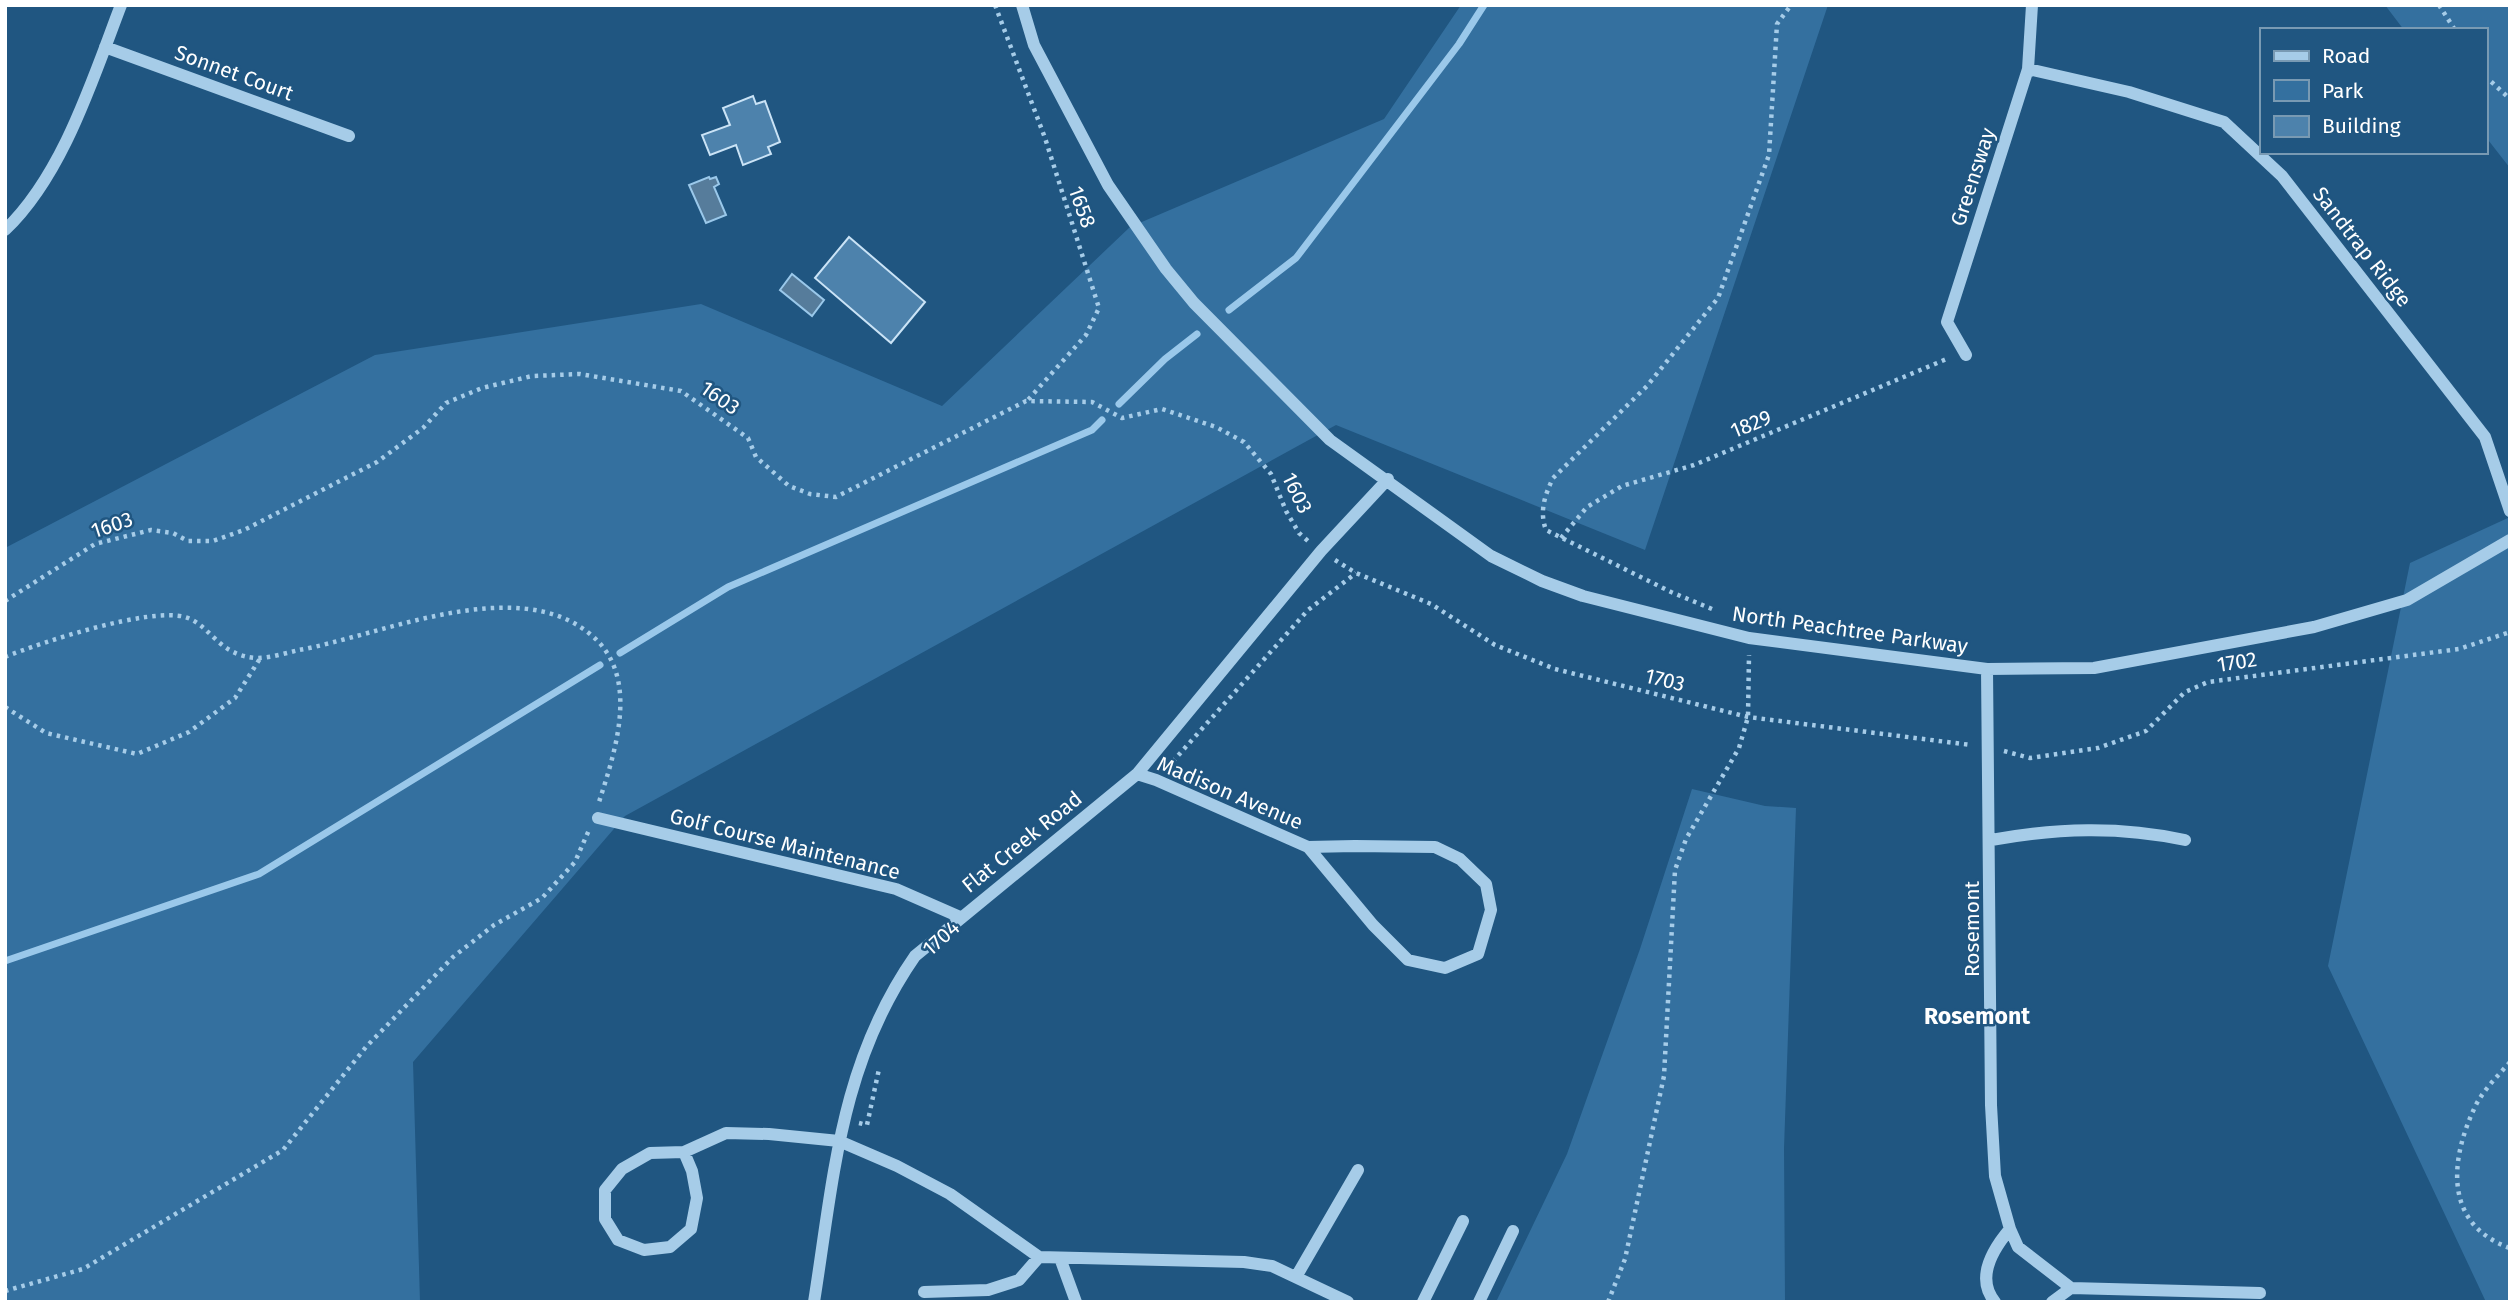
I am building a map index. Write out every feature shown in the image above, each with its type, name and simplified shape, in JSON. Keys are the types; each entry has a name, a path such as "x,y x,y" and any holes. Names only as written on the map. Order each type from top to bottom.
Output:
{"street":[{"path":"5,230 49,172 81,109 121,5"},
{"name":"North Peachtree Parkway","path":"1022,5 1034,45 1108,185 1166,269 1194,303 1329,440 1388,479 1491,556 1542,581 1583,596 1749,638 1987,669 2094,668 2314,627 2407,600 2510,540"},
{"name":"Greensway","path":"1966,355 1947,322 2028,69 2032,5"},
{"name":"Sonnet Court","path":"105,47 349,136"},
{"name":"Sandtrap Ridge","path":"2028,69 2130,92 2224,122 2282,176 2485,438 2510,511"},
{"name":"Flat Creek Road","path":"814,1302 843,1120 860,1057 889,993 915,956 1137,774 1321,551 1388,479"},
{"name":"Rosemont","path":"1987,669 1991,840 1991,1105 1995,1175 2010,1229 2018,1247 2071,1288"},
{"name":"Madison Avenue","path":"1137,774 1308,847 1435,847 1460,859 1486,884 1491,910 1478,954 1445,968 1408,960 1373,925 1308,847"},
{"name":"Golf Course Maintenance","path":"596,818 896,889 960,917"},
{"path":"1991,840 2040,831 2088,829 2140,831 2185,840"},
{"path":"684,1152 692,1171 697,1198 691,1229 670,1247 644,1250 618,1240 606,1219 605,1190 622,1169 648,1154 684,1152 726,1133 839,1141 950,1194 1039,1257 1244,1262 1272,1266 1348,1302"},
{"path":"1296,1277 1358,1170"},
{"path":"1423,1302 1463,1221"},
{"path":"1995,1302 1988,1293 1986,1273 1995,1247 2010,1229"},
{"path":"1479,1302 1513,1231"},
{"path":"925,1292 988,1290 1019,1280 1039,1257"},
{"path":"1060,1258 1076,1302"},
{"path":"2052,1302 2071,1288 2183,1294 2260,1293"}],"path":[{"name":"1658","path":"995,5 1045,138 1052,170 1099,308 1086,335 1026,401"},
{"name":"1829","path":"1791,5 1777,24 1769,155 1718,298 1647,386 1553,478 1544,496 1542,519 1546,530 1561,538 1587,506 1622,486 1694,465 1934,364 1966,355"},
{"path":"2439,5 2454,28"},
{"path":"2487,78 2510,99"},
{"name":"1603","path":"5,601 95,544 151,530 173,533 188,541 213,541 244,530 377,462 423,428 446,403 482,388 532,376 580,373 681,391 713,410 748,438 756,457 789,486 810,494 836,497 1026,401 1093,402 1122,418 1162,409 1216,427 1244,442 1271,474 1286,511 1299,533 1356,573"},
{"path":"1156,780 1308,610 1356,573"},
{"name":"1703","path":"1356,573 1431,604 1495,645 1555,669 1748,717 1989,747"},
{"path":"5,657 111,624 167,615 187,617 227,650 261,657 316,647 458,611 506,608 545,611 575,621 604,645 620,682 622,703 596,818 575,862 542,898 494,925 453,957 366,1047 283,1150 83,1269 5,1292"},
{"name":"1702","path":"1989,747 2030,758 2098,748 2147,731 2185,692 2208,682 2459,649 2510,632"},
{"path":"5,707 46,733 137,754 189,732 235,698 261,657"},
{"path":"1608,1302 1625,1259 1664,1076 1675,870 1686,839 1739,748 1748,717"},
{"path":"843,1120 867,1125 882,1060"},
{"path":"2510,1062 2474,1109 2462,1145 2456,1193 2462,1211 2487,1240 2510,1248"}],"green space":[{"path":"1461,5 1828,5 1645,550 1336,425 625,816 413,1062 420,1302 5,1302 5,548 375,355 701,304 942,406 1130,227 1384,119"},
{"path":"2385,5 2510,5 2510,168 2487,139 2487,28 2402,28"},
{"path":"2510,517 2510,1302 2486,1302 2328,966 2410,563"},
{"path":"1692,789 1765,806 1796,808 1784,1148 1785,1302 1496,1302 1567,1154 1640,949"}],"shaded area":[{"path":"716,177 719,184 714,187 726,215 706,223 689,185"},
{"path":"792,274 824,300 812,316 780,290"}],"building":[{"path":"753,96 756,104 765,101 780,142 768,147 771,154 743,165 736,145 710,155 702,135 730,125 723,108"},
{"path":"849,237 925,302 891,343 815,278"}],"waterway":[{"path":"1229,310 1296,258 1459,44 1484,5"},
{"path":"1119,404 1165,359 1197,334"},
{"path":"620,653 728,587 1092,430 1102,420"},
{"path":"5,961 259,874 600,665"}],"district":[{"name":"Rosemont","path":"1977,1016"}]}
